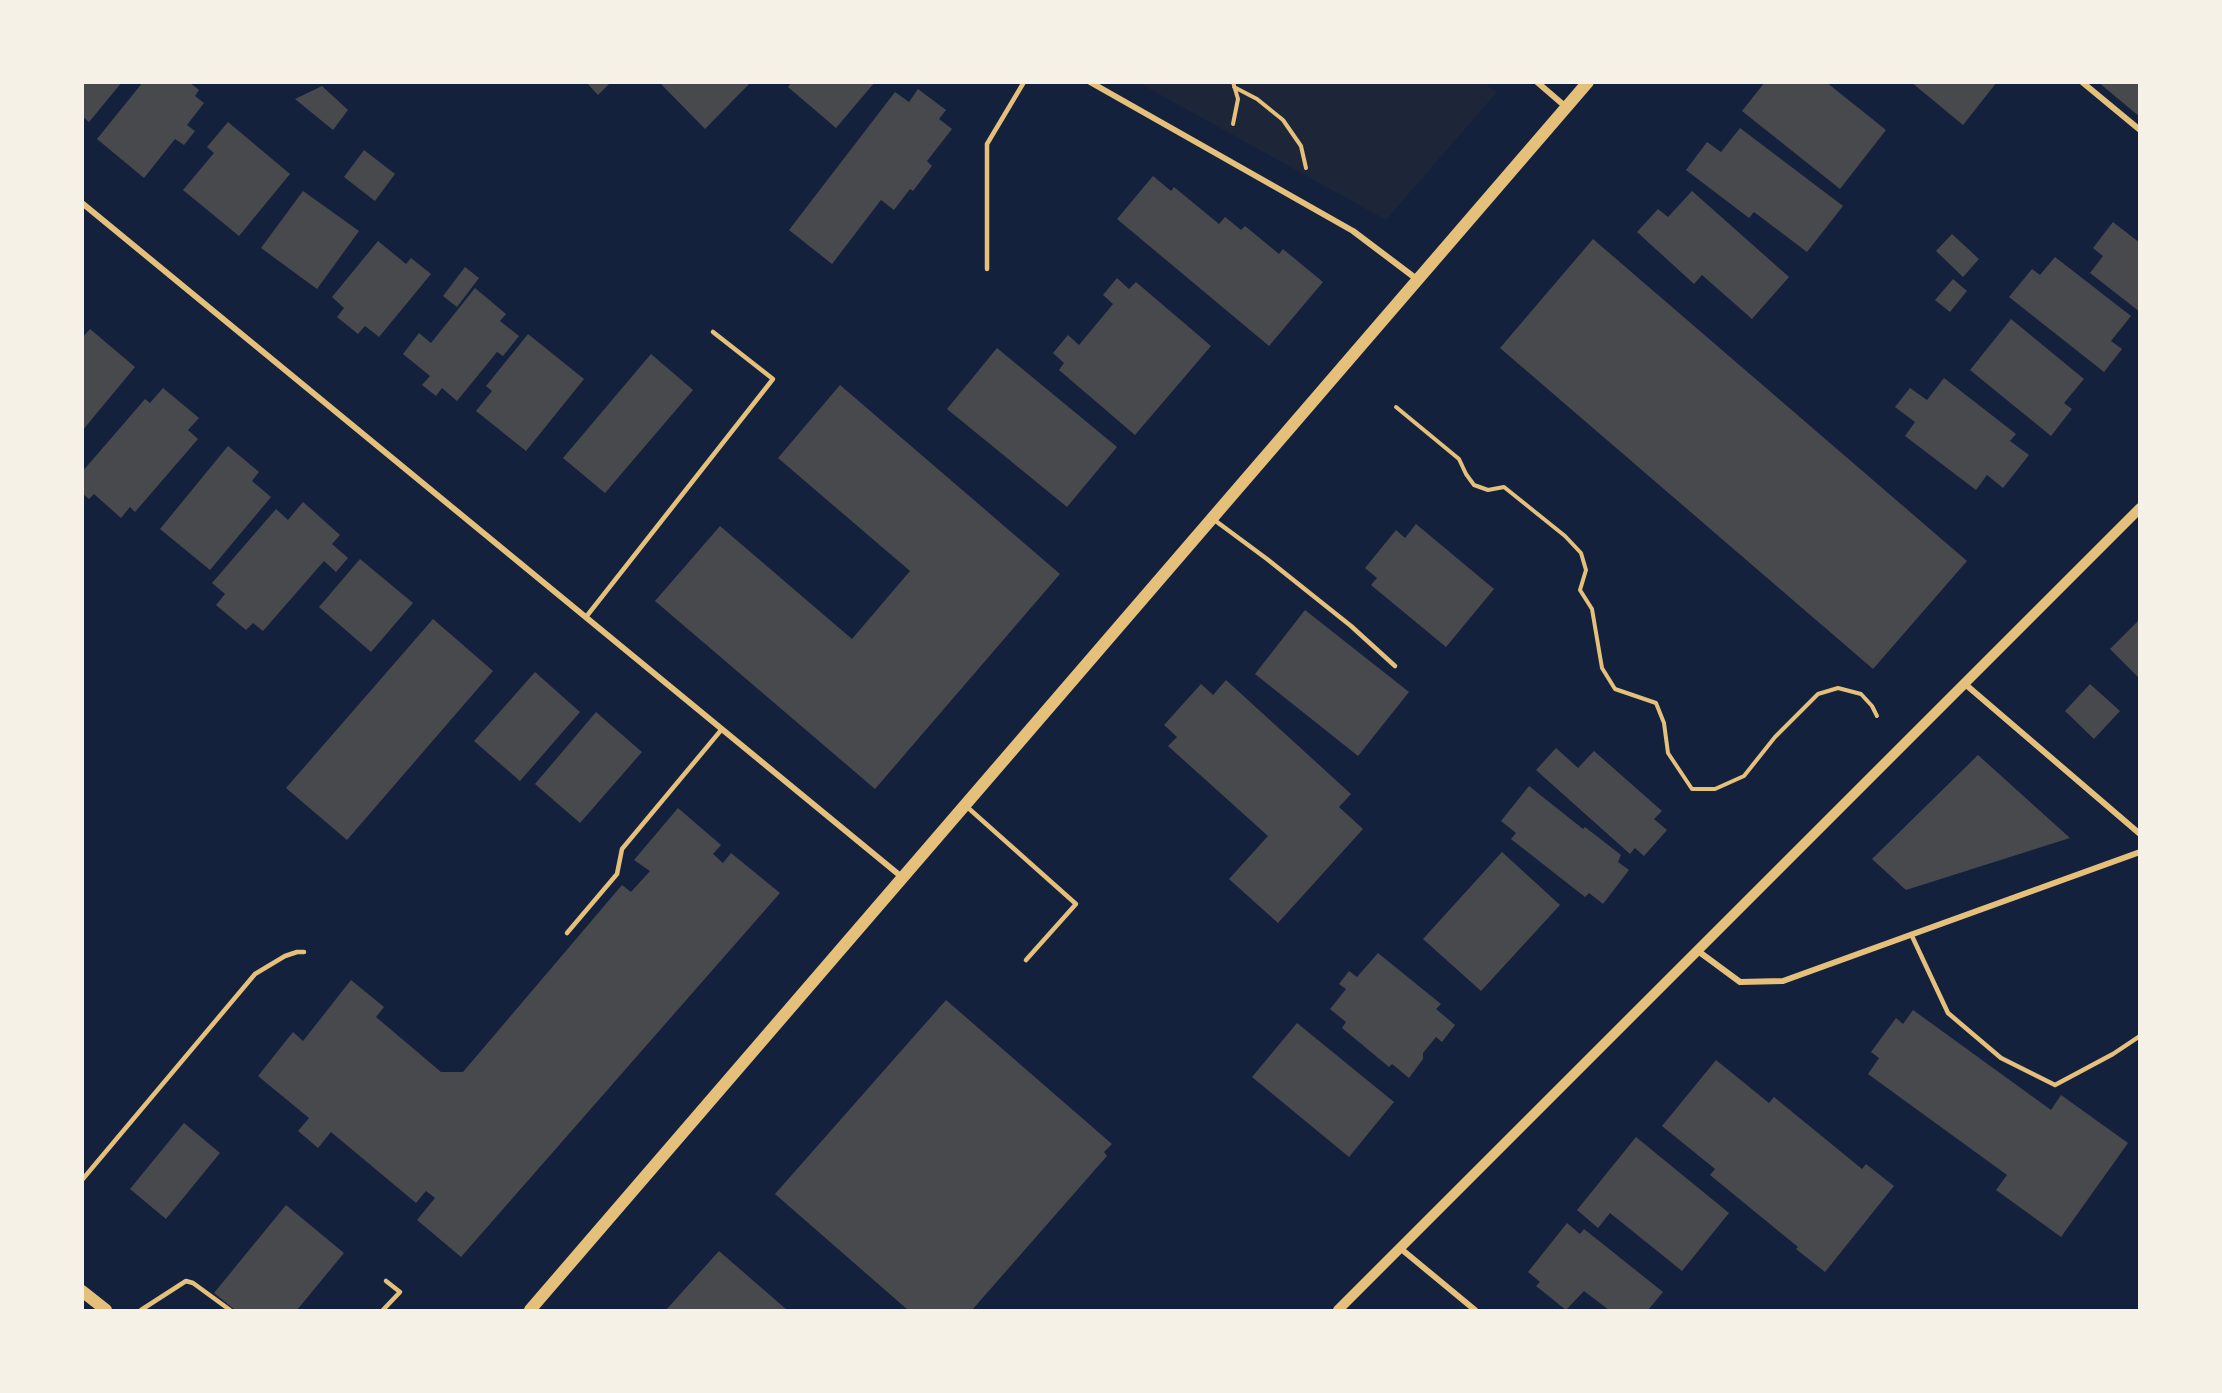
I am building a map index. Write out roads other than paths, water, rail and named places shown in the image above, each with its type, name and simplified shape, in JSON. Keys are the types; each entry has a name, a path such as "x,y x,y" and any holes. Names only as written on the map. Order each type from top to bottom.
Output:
{"main road":[{"path":"530,1311 1588,82"},
{"path":"82,1291 106,1311"}],"street":[{"path":"1090,82 1353,231 1419,280"},
{"path":"1537,82 1566,108"},
{"path":"2086,84 2139,130"},
{"path":"82,203 904,878"},
{"path":"1338,1311 2139,508"},
{"path":"1965,684 2139,834"},
{"path":"1698,951 1740,982 1783,981 2139,852"},
{"path":"1400,1248 1475,1311"}],"lane":[{"path":"987,269 987,144 1024,82"},
{"path":"586,617 773,379 713,332"},
{"path":"1213,519 1267,559 1395,666"},
{"path":"567,933 617,874 622,849 722,729"},
{"path":"966,806 1076,904 1026,960"},
{"path":"1911,934 1948,1013 2001,1058 2055,1085 2114,1054 2139,1036"},
{"path":"82,1180 255,974 285,956 304,952"},
{"path":"141,1311 186,1281 193,1282 230,1311"},
{"path":"383,1311 400,1292 386,1281"}]}
